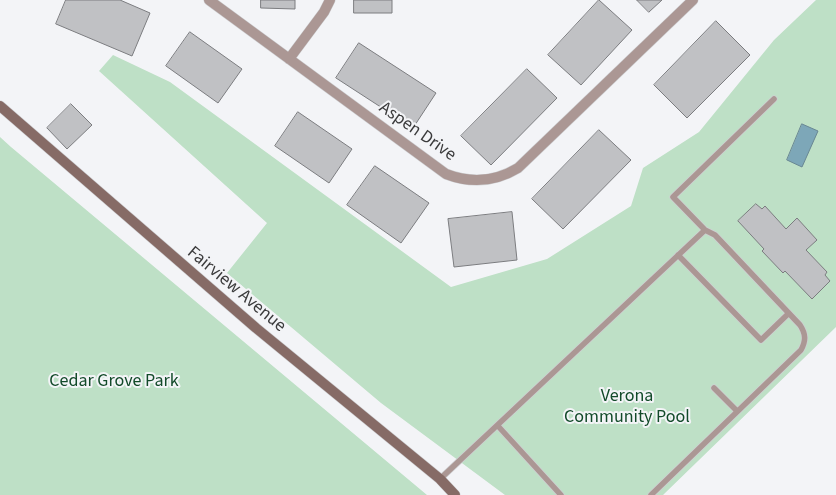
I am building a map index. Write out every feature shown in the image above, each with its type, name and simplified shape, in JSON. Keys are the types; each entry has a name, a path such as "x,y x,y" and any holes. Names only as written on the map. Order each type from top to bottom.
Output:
{"main road":[{"name":"Fairview Avenue","path":"0,106 256,328 440,479 455,495"}],"street":[{"name":"Aspen Drive","path":"209,0 446,174 468,181 490,180 518,168 693,0"},
{"path":"289,59 324,12 330,0"}],"lane":[{"path":"651,495 801,350 804,344 803,329 715,235 705,230 673,197 774,99"},
{"path":"440,479 705,230"},
{"path":"678,255 761,340 788,314"},
{"path":"714,388 736,411"},
{"path":"498,426 561,495"}],"green space":[{"name":"Verona Community Pool","path":"816,0 836,0 836,327 663,495 505,495 381,403 227,273 267,223 99,71 113,55 170,82 451,287 547,259 631,206 643,168 699,132 774,40"},
{"name":"Cedar Grove Park","path":"0,137 11,147 427,495 0,495"}],"water":[{"path":"802,124 818,131 802,167 787,160"}],"building":[{"path":"66,0 120,0 150,13 132,56 56,24"},
{"path":"261,0 295,0 295,9 261,8"},
{"path":"354,0 392,0 392,13 354,13"},
{"path":"599,0 632,30 581,85 548,55"},
{"path":"637,0 662,0 649,12"},
{"path":"716,21 750,55 687,118 654,85"},
{"path":"190,32 242,69 218,103 166,66"},
{"path":"359,43 436,93 413,128 336,78"},
{"path":"527,69 557,98 491,165 461,136"},
{"path":"71,104 92,125 67,149 47,128"},
{"path":"298,112 352,149 329,183 275,146"},
{"path":"599,130 631,160 563,229 532,199"},
{"path":"375,166 429,203 401,243 347,205"},
{"path":"756,204 762,209 765,206 786,229 797,218 817,240 806,250 827,272 825,275 830,281 812,299 785,271 783,273 762,251 764,249 738,221"},
{"path":"512,212 517,260 454,267 448,219"}]}
